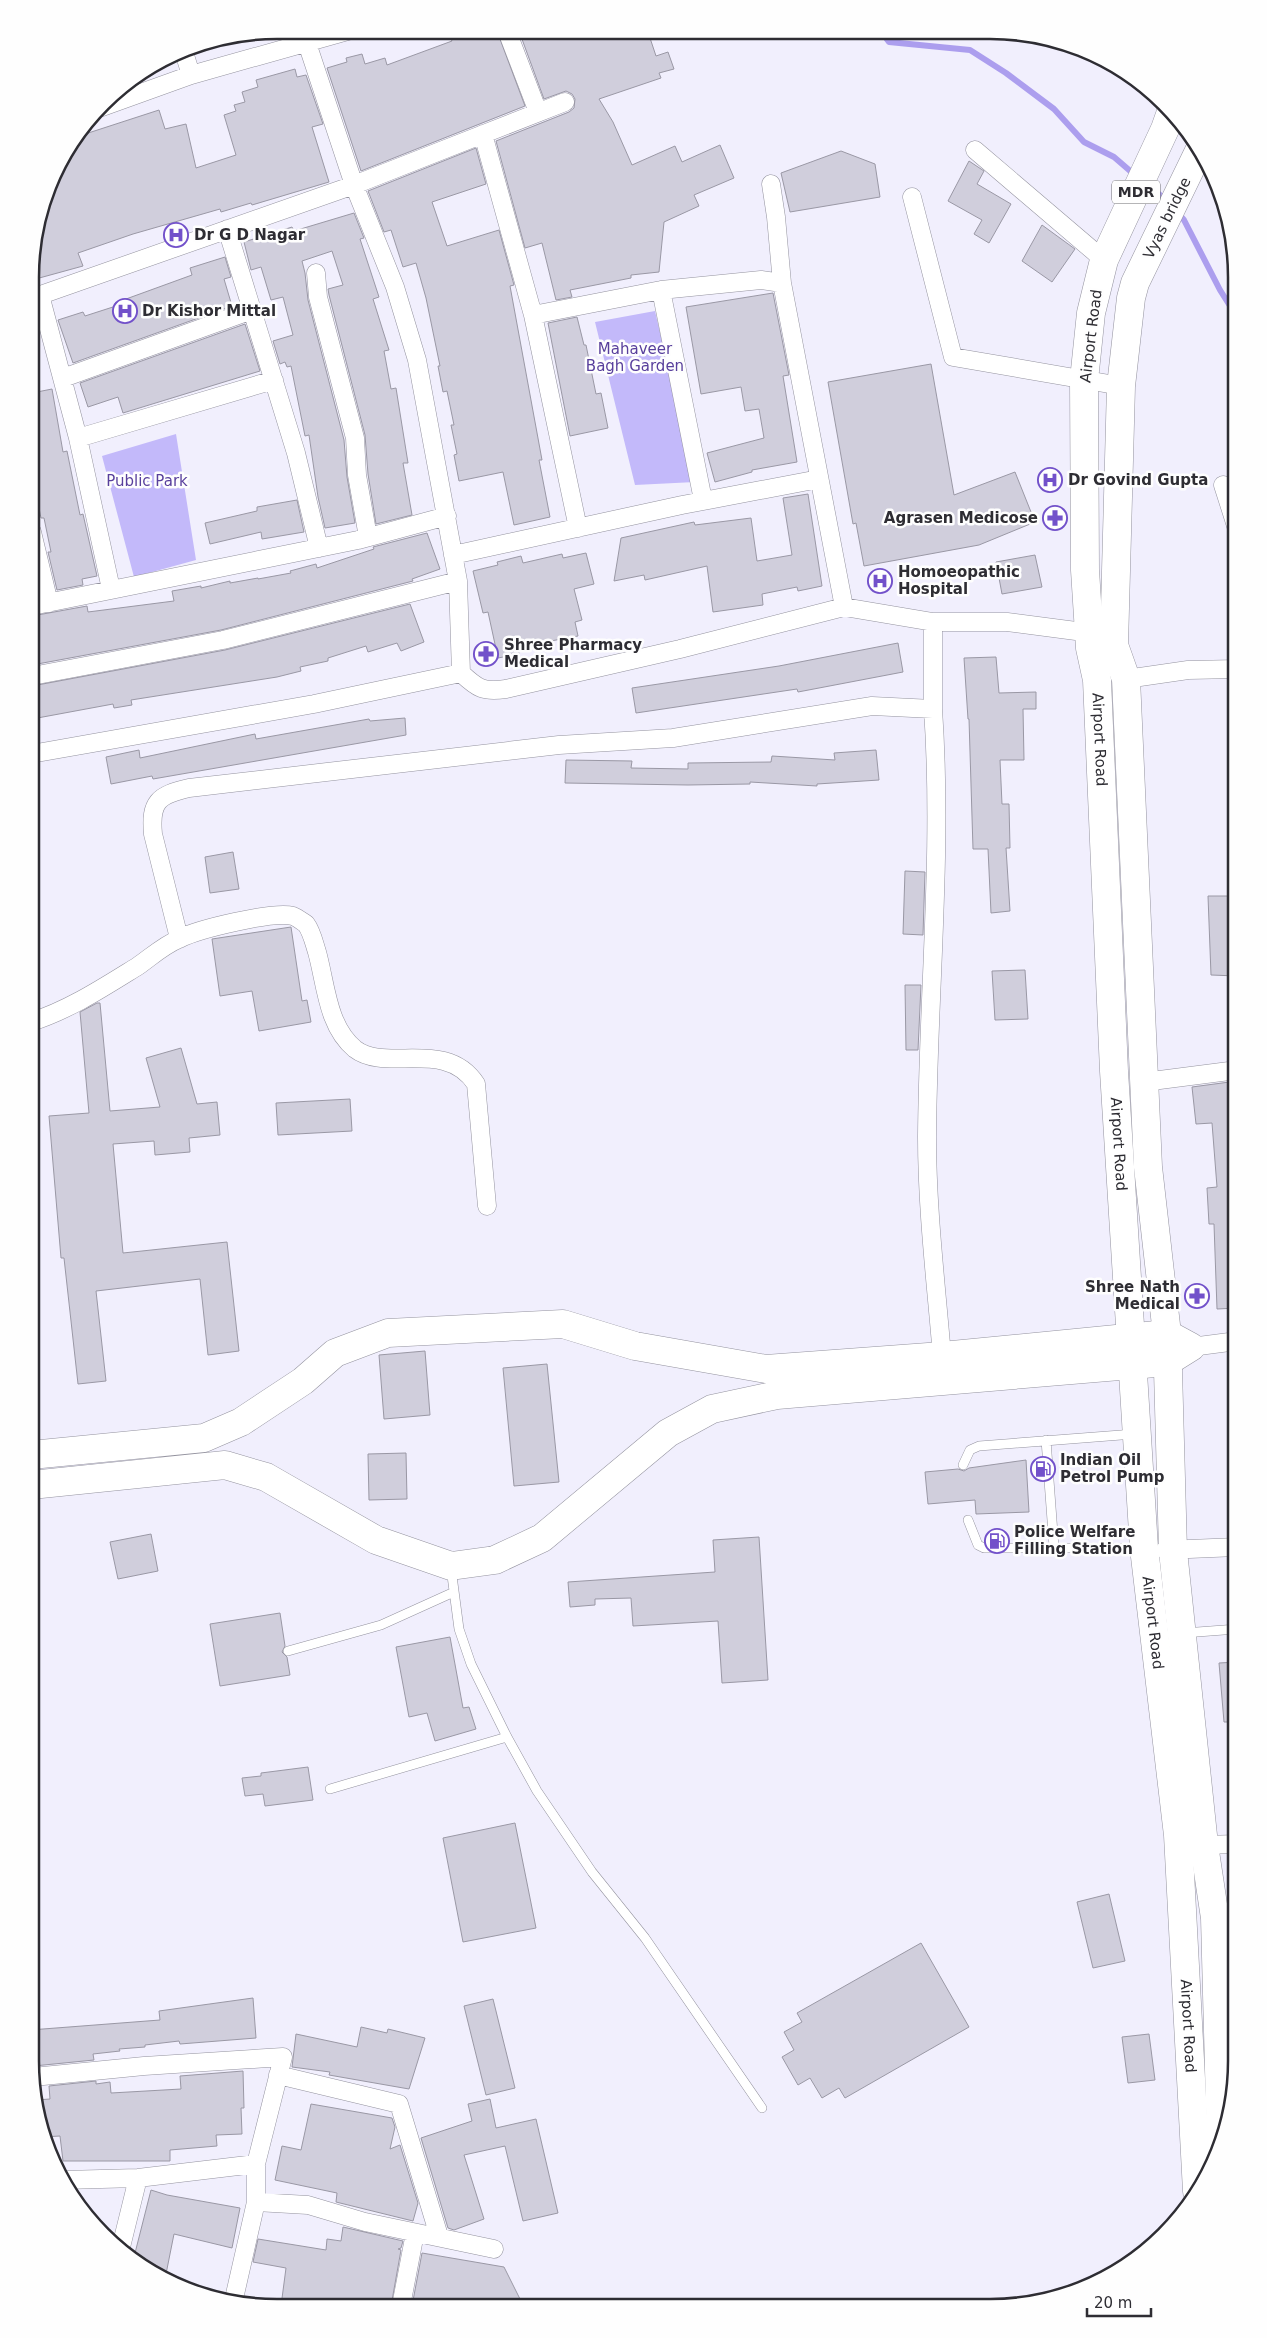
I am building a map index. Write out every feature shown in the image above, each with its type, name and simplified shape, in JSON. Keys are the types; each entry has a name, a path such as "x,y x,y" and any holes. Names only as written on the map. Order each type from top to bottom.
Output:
{"main road":[{"name":"Airport Road","path":"1168,121 1105,257 1090,313 1084,380 1085,570 1102,634 1114,645 1126,678 1148,1167 1167,1334 1173,1551 1204,1845 1227,1984 1223,2112"},
{"name":"Vyas bridge","path":"1135,283 1196,158"},
{"name":"Airport Road","path":"1135,283 1131,298 1121,386 1102,634 1090,648 1097,680 1115,1081 1136,1434 1144,1548 1178,1835 1196,2179"},
{"path":"39,1454 204,1438 241,1422 303,1380 336,1353 388,1333 563,1324 635,1346 766,1370 942,1356 1167,1334 1191,1347 1167,1362 777,1395 712,1409 668,1433 542,1538 495,1560 451,1566 376,1540 266,1477 224,1466 39,1484"}],"street":[{"path":"115,102 191,75 318,39"},
{"path":"510,39 538,112"},
{"path":"307,42 354,185 395,287 417,360 458,581 461,673 473,685 487,691 506,689 680,649 844,607 933,622 1007,622 1102,634"},
{"path":"186,57 191,75"},
{"path":"39,295 354,185 565,102"},
{"path":"483,134 533,315 578,528"},
{"path":"975,150 1105,257"},
{"path":"771,184 782,283 844,607"},
{"path":"912,197 953,356 1121,386"},
{"path":"227,229 296,453 319,548"},
{"path":"316,273 318,297 355,438 357,476 368,537"},
{"path":"533,315 661,290 761,280 782,283"},
{"path":"661,290 703,500"},
{"path":"39,305 63,378 111,589"},
{"path":"63,378 252,310"},
{"path":"78,438 274,380"},
{"path":"453,555 703,500 819,479"},
{"path":"1223,485 1228,501"},
{"path":"39,604 319,548 447,516"},
{"path":"39,561 49,602"},
{"path":"39,675 223,640 458,581"},
{"path":"933,622 933,709 938,783 937,874 927,1135 928,1187 942,1356"},
{"path":"1126,678 1188,670 1228,669"},
{"path":"39,753 314,704 461,673"},
{"path":"179,938 153,834 152,817 154,805 168,793 189,788 559,745 673,738 872,706 933,709"},
{"path":"39,1019 52,1015 115,980 179,938 230,923 277,916 294,916 305,924 313,938 335,1022 354,1048 366,1056 441,1060 470,1074 476,1084 486,1206"},
{"path":"1144,1082 1228,1071"},
{"path":"1191,1347 1228,1342"},
{"path":"1144,1548 1173,1551 1228,1548"},
{"path":"1204,1845 1228,1844"},
{"path":"39,2076 144,2066 283,2057 256,2164 256,2202 235,2296"},
{"path":"278,2075 399,2104 439,2236"},
{"path":"71,2180 138,2178 256,2164"},
{"path":"122,2242 138,2178"},
{"path":"256,2202 308,2205 415,2233 439,2236 494,2249"},
{"path":"402,2299 415,2233"}],"lane":[{"path":"962,1466 970,1450 980,1446 1136,1434"},
{"path":"1046,1440 1054,1548"},
{"path":"968,1520 978,1545 984,1548 1144,1548"},
{"path":"451,1566 459,1629 471,1664 507,1737 537,1791 592,1872 644,1938 762,2108"},
{"path":"288,1651 381,1625 454,1592"},
{"path":"1182,1634 1228,1631"},
{"path":"330,1790 507,1737"}],"green space":[{"name":"Mahaveer Bagh Garden","path":"655,311 695,482 635,485 595,322"},
{"name":"Public Park","path":"176,434 196,560 134,577 102,456"}],"building":[{"path":"451,39 500,39 525,106 361,171 327,68 347,62 346,58 362,54 365,64 385,58 387,65 452,41"},
{"path":"522,39 650,39 656,56 668,52 674,69 659,73 661,78 599,99 613,122 632,165 675,146 682,162 720,145 734,178 694,195 699,206 664,222 659,272 631,275 631,278 570,290 572,297 556,300 542,243 525,248 496,141 569,112 574,108 575,99 572,94 566,91 544,99"},
{"path":"295,69 297,77 306,75 323,124 312,127 329,182 252,205 251,203 221,212 220,209 133,234 78,253 83,266 39,278 43,230 51,200 63,171 87,133 159,110 165,129 186,124 196,168 236,155 224,115 236,111 234,105 245,102 242,92 258,87 256,80"},
{"path":"476,148 486,184 432,202 447,246 499,230 514,285 510,286 542,460 539,460 550,517 514,525 503,472 459,481 454,455 457,454 451,425 454,425 447,391 443,392 438,366 440,366 426,298 416,263 403,267 391,230 384,232 368,191"},
{"path":"841,151 875,164 880,197 790,212 781,173"},
{"path":"969,161 984,171 977,184 1011,204 989,243 974,234 982,220 948,201"},
{"path":"354,213 364,238 360,239 379,297 373,299 389,350 384,351 391,389 396,388 408,463 403,463 412,515 376,524 368,474 365,435 328,289 343,285 332,251 302,261 308,300 344,440 347,477 355,523 325,528 318,497 309,435 305,436 291,366 287,367 285,362 280,364 273,341 293,335 283,297 271,300 261,267 251,270 244,242 292,227 294,231"},
{"path":"1042,225 1075,249 1052,282 1022,261"},
{"path":"225,257 231,277 224,279 232,306 73,363 58,320 83,312 85,316 116,306 115,303 192,275 190,268"},
{"path":"773,293 789,375 783,376 797,462 752,470 752,472 715,482 707,453 764,438 759,409 745,411 741,387 701,394 686,307"},
{"path":"577,317 584,345 586,345 596,394 601,393 608,428 570,436 548,323"},
{"path":"245,324 260,371 123,413 118,397 88,407 80,383"},
{"path":"931,364 954,495 1015,472 1035,522 979,545 864,566 856,523 853,524 828,382"},
{"path":"52,389 63,452 67,451 80,515 83,514 97,576 82,579 83,585 57,590 48,552 51,552 44,518 41,518 39,508 39,392"},
{"path":"808,494 822,586 798,591 797,587 762,594 763,605 713,612 707,566 645,580 644,575 614,581 621,538 694,522 695,525 751,518 757,561 792,555 783,498"},
{"path":"297,500 304,532 262,539 261,532 210,544 205,523 257,511 257,507"},
{"path":"427,533 440,569 412,579 413,581 221,630 39,664 39,615 87,606 88,612 174,601 172,591 291,573 290,571 316,564 317,568 374,549 373,547"},
{"path":"586,553 594,584 574,589 582,620 575,622 578,636 518,647 519,654 498,658 488,612 483,613 473,571 498,565 497,562 521,556 523,563 562,554 563,558"},
{"path":"1035,555 1042,587 1002,594 996,562"},
{"path":"410,604 424,642 401,651 397,643 368,652 366,646 328,658 328,661 300,667 301,671 277,677 131,700 132,705 114,708 113,704 39,718 39,685 225,650"},
{"path":"898,643 903,672 798,692 797,689 636,713 632,688 779,666"},
{"path":"996,657 999,693 1036,692 1036,709 1023,709 1024,760 1000,760 1002,804 1009,804 1010,848 1006,848 1010,911 991,913 988,849 973,849 969,719 964,658"},
{"path":"405,718 406,735 153,779 152,776 111,784 106,757 139,750 140,758 255,734 256,739 369,719 370,721"},
{"path":"876,750 879,780 817,784 817,786 750,782 750,784 688,785 565,783 566,760 632,761 631,768 688,769 688,763 771,762 772,756 835,760 834,753"},
{"path":"233,852 239,889 210,893 205,857"},
{"path":"905,871 925,872 923,935 903,934"},
{"path":"1208,896 1228,896 1228,976 1211,975"},
{"path":"291,927 302,1001 307,1000 311,1022 259,1031 252,991 220,996 212,939"},
{"path":"1025,970 1028,1019 995,1020 992,971"},
{"path":"905,985 921,985 918,1050 906,1050"},
{"path":"100,1003 110,1111 160,1107 146,1058 181,1048 197,1104 217,1102 220,1135 189,1138 190,1152 155,1155 154,1141 113,1144 123,1253 227,1242 239,1351 208,1355 200,1279 96,1291 106,1381 78,1384 64,1258 61,1258 49,1116 89,1113 80,1012"},
{"path":"1228,1082 1228,1308 1217,1309 1214,1224 1209,1224 1207,1188 1217,1187 1212,1123 1196,1124 1192,1087"},
{"path":"350,1099 352,1131 278,1135 276,1103"},
{"path":"425,1351 430,1415 384,1419 379,1355"},
{"path":"547,1364 559,1482 514,1486 503,1368"},
{"path":"406,1453 407,1499 369,1500 368,1454"},
{"path":"1026,1460 1029,1512 976,1514 975,1500 928,1504 925,1472 958,1469 964,1471 969,1468"},
{"path":"151,1534 158,1571 118,1579 110,1542"},
{"path":"759,1537 768,1680 722,1683 718,1621 633,1626 631,1598 595,1599 595,1605 570,1607 568,1582 715,1572 713,1540"},
{"path":"280,1613 285,1646 282,1652 287,1657 290,1675 220,1686 210,1624"},
{"path":"450,1637 463,1708 469,1707 476,1729 435,1741 427,1713 409,1717 396,1647"},
{"path":"1228,1662 1228,1722 1224,1722 1219,1663"},
{"path":"308,1767 313,1800 265,1806 263,1794 245,1796 242,1778 261,1776 261,1773"},
{"path":"515,1823 536,1928 463,1942 443,1838"},
{"path":"1109,1894 1125,1961 1093,1968 1077,1902"},
{"path":"921,1943 969,2027 845,2098 839,2088 822,2098 810,2078 798,2085 782,2057 794,2050 784,2032 802,2022 797,2013"},
{"path":"253,1998 256,2038 180,2044 179,2041 145,2045 145,2047 93,2054 94,2060 39,2066 39,2029 160,2020 159,2011"},
{"path":"493,1999 515,2088 486,2095 464,2006"},
{"path":"361,2027 387,2033 388,2029 425,2038 409,2089 329,2075 330,2072 292,2067 296,2034 357,2047"},
{"path":"1149,2034 1155,2080 1128,2083 1122,2037"},
{"path":"243,2071 244,2108 241,2108 242,2134 216,2135 217,2146 170,2150 170,2161 63,2161 60,2136 51,2137 43,2108 42,2100 50,2099 49,2086 96,2081 96,2084 110,2082 111,2093 181,2089 180,2076"},
{"path":"490,2099 496,2128 536,2119 558,2213 523,2221 505,2146 464,2155 484,2219 454,2230 448,2228 421,2138 472,2121 468,2104"},
{"path":"311,2104 392,2118 395,2127 390,2149 400,2145 418,2203 413,2221 336,2202 337,2193 275,2180 282,2146 301,2150"},
{"path":"151,2190 167,2195 240,2208 232,2248 174,2234 166,2272 135,2252"},
{"path":"343,2227 403,2241 401,2248 398,2249 401,2250 392,2299 282,2299 286,2268 253,2262 258,2239 326,2250 327,2239 341,2241"},
{"path":"422,2253 504,2267 520,2299 413,2299"}],"waterway":[{"path":"887,39 889,42 970,50 1006,73 1054,109 1084,142 1114,157 1136,176"},
{"path":"1146,183 1167,201"},
{"path":"1177,212 1184,220 1228,303"}],"place":[{"name":"Dr G D Nagar","path":"176,235"},
{"name":"Dr Kishor Mittal","path":"125,311"},
{"name":"Dr Govind Gupta","path":"1050,480"},
{"name":"Agrasen Medicose","path":"1055,518"},
{"name":"Homoeopathic Hospital","path":"880,581"},
{"name":"Shree Pharmacy Medical","path":"486,654"},
{"name":"Shree Nath Medical","path":"1197,1296"},
{"name":"Indian Oil Petrol Pump","path":"1043,1469"},
{"name":"Police Welfare Filling Station","path":"997,1541"}]}
